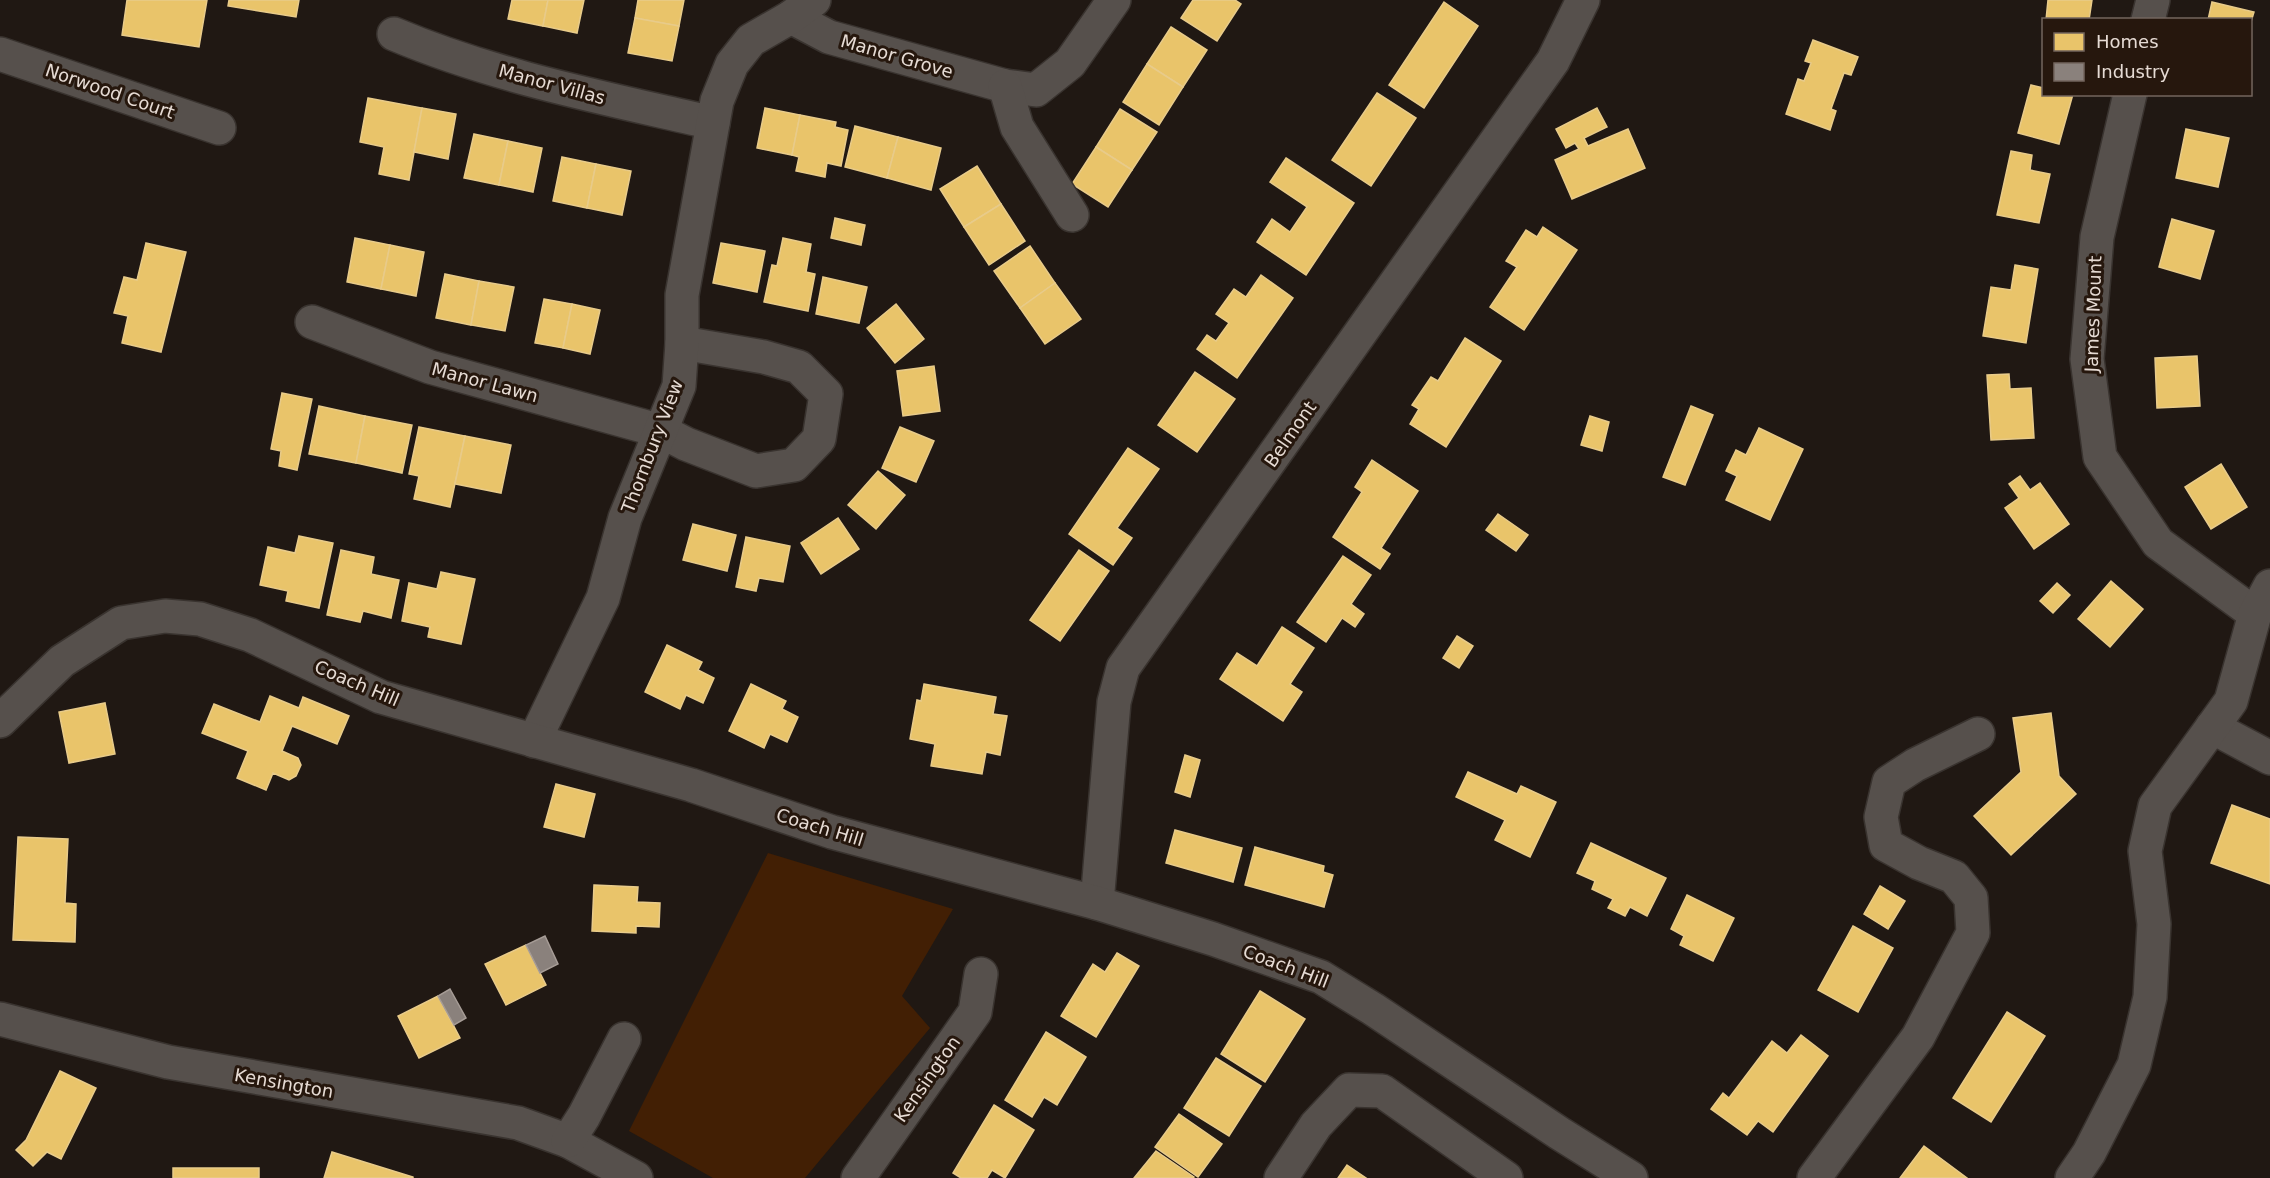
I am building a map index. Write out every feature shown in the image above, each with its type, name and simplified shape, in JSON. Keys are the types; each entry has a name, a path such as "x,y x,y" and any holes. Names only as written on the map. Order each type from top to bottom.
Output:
{"street":[{"name":"Manor Grove","path":"802,9 829,37 1005,86 1036,90 1070,63 1114,0"},
{"name":"Belmont","path":"1097,903 1114,702 1123,668 1553,61 1583,0"},
{"path":"2148,18 2153,0"},
{"name":"Thornbury View","path":"534,741 603,598 625,518 679,386 682,295 717,101 732,64 751,40 802,9"},
{"name":"Manor Villas","path":"394,33 415,43 537,82 713,123"},
{"name":"Norwood Court","path":"0,54 219,128"},
{"path":"1005,86 1017,127 1072,215"},
{"name":"James Mount","path":"2130,96 2097,237 2087,359 2100,457 2158,543 2255,614"},
{"name":"Manor Lawn","path":"312,322 430,367 661,431 686,444 756,471 794,465 819,440 826,394 799,367 764,357 682,343"},
{"path":"2072,1178 2090,1154 2134,1065 2150,997 2154,924 2145,851 2155,806 2231,700 2255,614 2270,586"},
{"name":"Coach Hill","path":"0,721 62,662 121,623 165,616 200,619 250,635 381,697 692,785 832,832 1097,903 1213,939 1321,977 1374,1009 1630,1178"},
{"path":"2212,727 2270,758"},
{"path":"1814,1178 1918,1037 1973,933 1971,898 1954,877 1919,863 1886,845 1881,817 1889,782 1915,765 1978,734"},
{"name":"Kensington","path":"858,1178 975,1012 981,974"},
{"name":"Kensington","path":"0,1018 168,1062 518,1123 568,1141 636,1178"},
{"path":"568,1141 584,1116 624,1039"},
{"path":"1281,1178 1316,1125 1348,1090 1382,1091 1506,1178"}],"shaded area":[{"path":"768,853 953,909 902,996 930,1028 805,1178 713,1178 629,1131"}],"building: Homes":[{"path":"127,0 207,0 199,47 122,35"},
{"path":"229,0 299,0 296,17 228,6"},
{"path":"512,0 548,0 543,26 508,19"},
{"path":"548,0 584,0 577,33 543,26"},
{"path":"638,0 684,0 679,26 635,18"},
{"path":"1193,0 1235,0 1241,4 1217,41 1181,18"},
{"path":"2048,0 2092,0 2089,18 2046,18"},
{"path":"1444,2 1478,26 1424,108 1389,85"},
{"path":"2212,2 2254,12 2252,18 2208,18"},
{"path":"635,18 679,26 672,61 628,53"},
{"path":"1171,27 1207,50 1183,87 1147,64"},
{"path":"1813,40 1858,57 1851,75 1844,73 1831,109 1836,111 1830,130 1786,114 1798,79 1804,81 1811,63 1805,61"},
{"path":"1147,64 1183,87 1159,125 1123,102"},
{"path":"2031,85 2042,88 2042,96 2072,96 2059,144 2018,133"},
{"path":"1377,93 1416,118 1371,186 1332,160"},
{"path":"368,98 422,108 409,180 379,174 384,147 360,142"},
{"path":"422,108 456,114 448,159 414,152"},
{"path":"765,108 800,115 792,155 757,148"},
{"path":"1597,108 1607,127 1584,138 1588,146 1628,129 1645,168 1572,199 1555,160 1579,149 1575,143 1566,148 1556,129"},
{"path":"1120,109 1157,132 1132,170 1096,147"},
{"path":"800,115 836,122 835,127 848,130 841,166 827,163 825,177 796,171 799,157 792,155"},
{"path":"855,126 898,137 887,178 845,167"},
{"path":"2186,129 2229,138 2218,187 2176,178"},
{"path":"474,134 508,141 499,185 464,178"},
{"path":"898,137 941,148 931,190 887,178"},
{"path":"508,141 542,148 533,192 499,185"},
{"path":"1096,147 1132,170 1108,207 1072,184"},
{"path":"2011,151 2032,155 2030,170 2050,174 2039,223 1997,215"},
{"path":"562,157 596,164 587,208 553,201"},
{"path":"1286,158 1354,203 1306,275 1257,242 1272,219 1290,232 1307,207 1270,182"},
{"path":"596,164 631,171 622,215 587,208"},
{"path":"977,166 1001,204 964,227 940,189"},
{"path":"1001,204 1025,241 989,265 964,227"},
{"path":"835,218 865,225 861,245 831,238"},
{"path":"2172,219 2214,231 2200,279 2159,267"},
{"path":"1543,227 1577,250 1524,330 1490,307 1517,267 1506,261 1526,230 1537,237"},
{"path":"355,238 390,245 381,289 347,282"},
{"path":"783,238 811,244 806,272 815,274 808,311 764,302 772,265 777,266"},
{"path":"146,243 186,252 161,352 122,343 128,316 114,313 124,277 137,280"},
{"path":"721,243 765,251 757,292 713,283"},
{"path":"390,245 424,252 416,296 381,289"},
{"path":"1030,246 1055,283 1020,308 994,271"},
{"path":"2015,265 2038,269 2026,343 1983,336 1991,287 2011,290"},
{"path":"445,274 479,281 471,325 436,318"},
{"path":"1261,275 1293,298 1237,378 1197,349 1207,335 1216,341 1229,323 1216,314 1234,289 1246,297"},
{"path":"823,277 867,287 859,323 816,314"},
{"path":"479,281 514,287 505,331 471,325"},
{"path":"1055,283 1081,319 1045,344 1020,308"},
{"path":"544,299 572,304 563,348 535,343"},
{"path":"572,304 600,310 590,354 563,348"},
{"path":"896,304 924,339 895,363 867,328"},
{"path":"1465,338 1501,361 1446,447 1410,424 1419,409 1412,405 1431,377 1438,381"},
{"path":"2197,356 2200,406 2157,408 2155,358"},
{"path":"934,366 940,411 903,416 897,371"},
{"path":"1195,372 1235,399 1197,452 1158,425"},
{"path":"2009,374 2010,389 2031,388 2034,438 1991,440 1987,375"},
{"path":"282,393 312,399 297,470 279,466 281,451 271,449"},
{"path":"319,406 365,416 356,463 309,454"},
{"path":"1691,406 1713,415 1685,485 1663,477"},
{"path":"365,416 412,425 402,473 356,463"},
{"path":"1590,416 1609,422 1602,451 1581,445"},
{"path":"419,427 465,436 450,507 414,499 419,476 409,474"},
{"path":"900,427 934,441 916,482 882,468"},
{"path":"1759,428 1803,449 1770,520 1726,500 1737,476 1726,471 1736,450 1746,455"},
{"path":"465,436 511,445 501,493 455,484"},
{"path":"1128,448 1159,469 1117,528 1132,538 1113,565 1069,534"},
{"path":"1372,460 1418,491 1381,548 1390,554 1380,569 1333,537 1362,492 1355,487"},
{"path":"2221,464 2247,507 2211,529 2185,487"},
{"path":"878,471 905,495 876,529 848,505"},
{"path":"2020,476 2030,490 2040,483 2069,524 2034,549 2005,508 2019,498 2009,484"},
{"path":"1498,514 1528,535 1516,551 1486,530"},
{"path":"838,518 859,549 821,574 801,543"},
{"path":"693,524 736,535 727,571 683,560"},
{"path":"299,536 333,543 319,608 286,601 288,591 260,585 268,547 295,553"},
{"path":"746,537 790,546 783,582 759,578 756,591 736,587"},
{"path":"341,550 374,557 371,574 399,580 391,618 363,611 360,622 327,615"},
{"path":"1079,550 1109,571 1060,641 1030,620"},
{"path":"1343,556 1371,575 1351,604 1364,614 1355,627 1342,618 1326,642 1297,622"},
{"path":"441,572 475,579 461,644 428,637 430,627 402,621 409,583 437,589"},
{"path":"2111,581 2143,609 2110,647 2078,619"},
{"path":"2057,583 2070,595 2053,613 2040,601"},
{"path":"1282,627 1314,648 1290,684 1302,692 1283,721 1220,679 1237,653 1257,666"},
{"path":"1457,636 1473,646 1459,668 1443,658"},
{"path":"667,645 702,662 698,670 714,678 703,703 686,695 680,709 645,692"},
{"path":"751,684 786,701 782,709 798,717 787,742 770,734 764,748 729,731"},
{"path":"924,684 996,697 993,714 1007,716 1000,755 986,752 982,774 931,766 935,744 910,739 917,700 921,701"},
{"path":"270,696 299,708 303,697 349,716 337,744 292,726 282,751 298,758 301,765 296,776 289,780 273,773 266,790 237,778 248,751 202,733 214,704 260,722"},
{"path":"105,703 115,754 69,763 59,712"},
{"path":"2051,713 2059,776 2076,794 2011,855 1974,816 2021,772 2013,718"},
{"path":"1185,755 1200,760 1190,797 1175,792"},
{"path":"1468,772 1517,794 1521,786 1556,802 1530,857 1495,840 1505,820 1456,797"},
{"path":"556,784 595,794 584,837 544,827"},
{"path":"2232,805 2270,819 2270,884 2211,863"},
{"path":"1175,830 1242,848 1233,882 1166,863"},
{"path":"18,837 68,839 65,903 76,904 75,942 13,940"},
{"path":"1591,843 1666,878 1647,916 1630,907 1625,916 1608,908 1613,899 1592,889 1595,881 1577,873"},
{"path":"1255,847 1324,866 1323,872 1333,875 1324,907 1245,885"},
{"path":"594,885 638,887 637,902 660,903 659,927 636,926 636,933 592,931"},
{"path":"1880,886 1905,901 1888,929 1864,914"},
{"path":"1687,895 1734,918 1713,961 1680,945 1684,936 1671,929"},
{"path":"1853,926 1893,948 1858,1012 1818,990"},
{"path":"526,945 546,985 506,1005 485,964"},
{"path":"1117,953 1139,966 1096,1037 1061,1016 1093,964 1105,972"},
{"path":"1260,991 1305,1019 1265,1082 1221,1054"},
{"path":"438,996 460,1038 419,1058 398,1016"},
{"path":"2007,1012 2045,1036 1991,1122 1953,1098"},
{"path":"1046,1032 1086,1057 1057,1105 1044,1097 1032,1117 1005,1100"},
{"path":"1801,1035 1828,1056 1773,1132 1758,1121 1747,1135 1711,1109 1723,1093 1729,1098 1772,1041 1787,1053"},
{"path":"1216,1058 1261,1086 1229,1136 1184,1108"},
{"path":"60,1071 96,1088 61,1159 47,1152 33,1166 16,1150 26,1140"},
{"path":"994,1105 1034,1130 1005,1178 992,1170 987,1178 961,1178 953,1173"},
{"path":"1179,1114 1222,1144 1198,1177 1155,1147"},
{"path":"1924,1146 1967,1178 1900,1178"},
{"path":"1156,1151 1194,1177 1134,1178"},
{"path":"332,1152 413,1177 413,1178 324,1178"},
{"path":"1347,1165 1366,1178 1338,1178"},
{"path":"173,1168 259,1168 259,1178 173,1178"}],"building: Industry":[{"path":"545,936 558,964 540,973 526,945"},
{"path":"450,989 466,1018 454,1025 438,996"}]}
